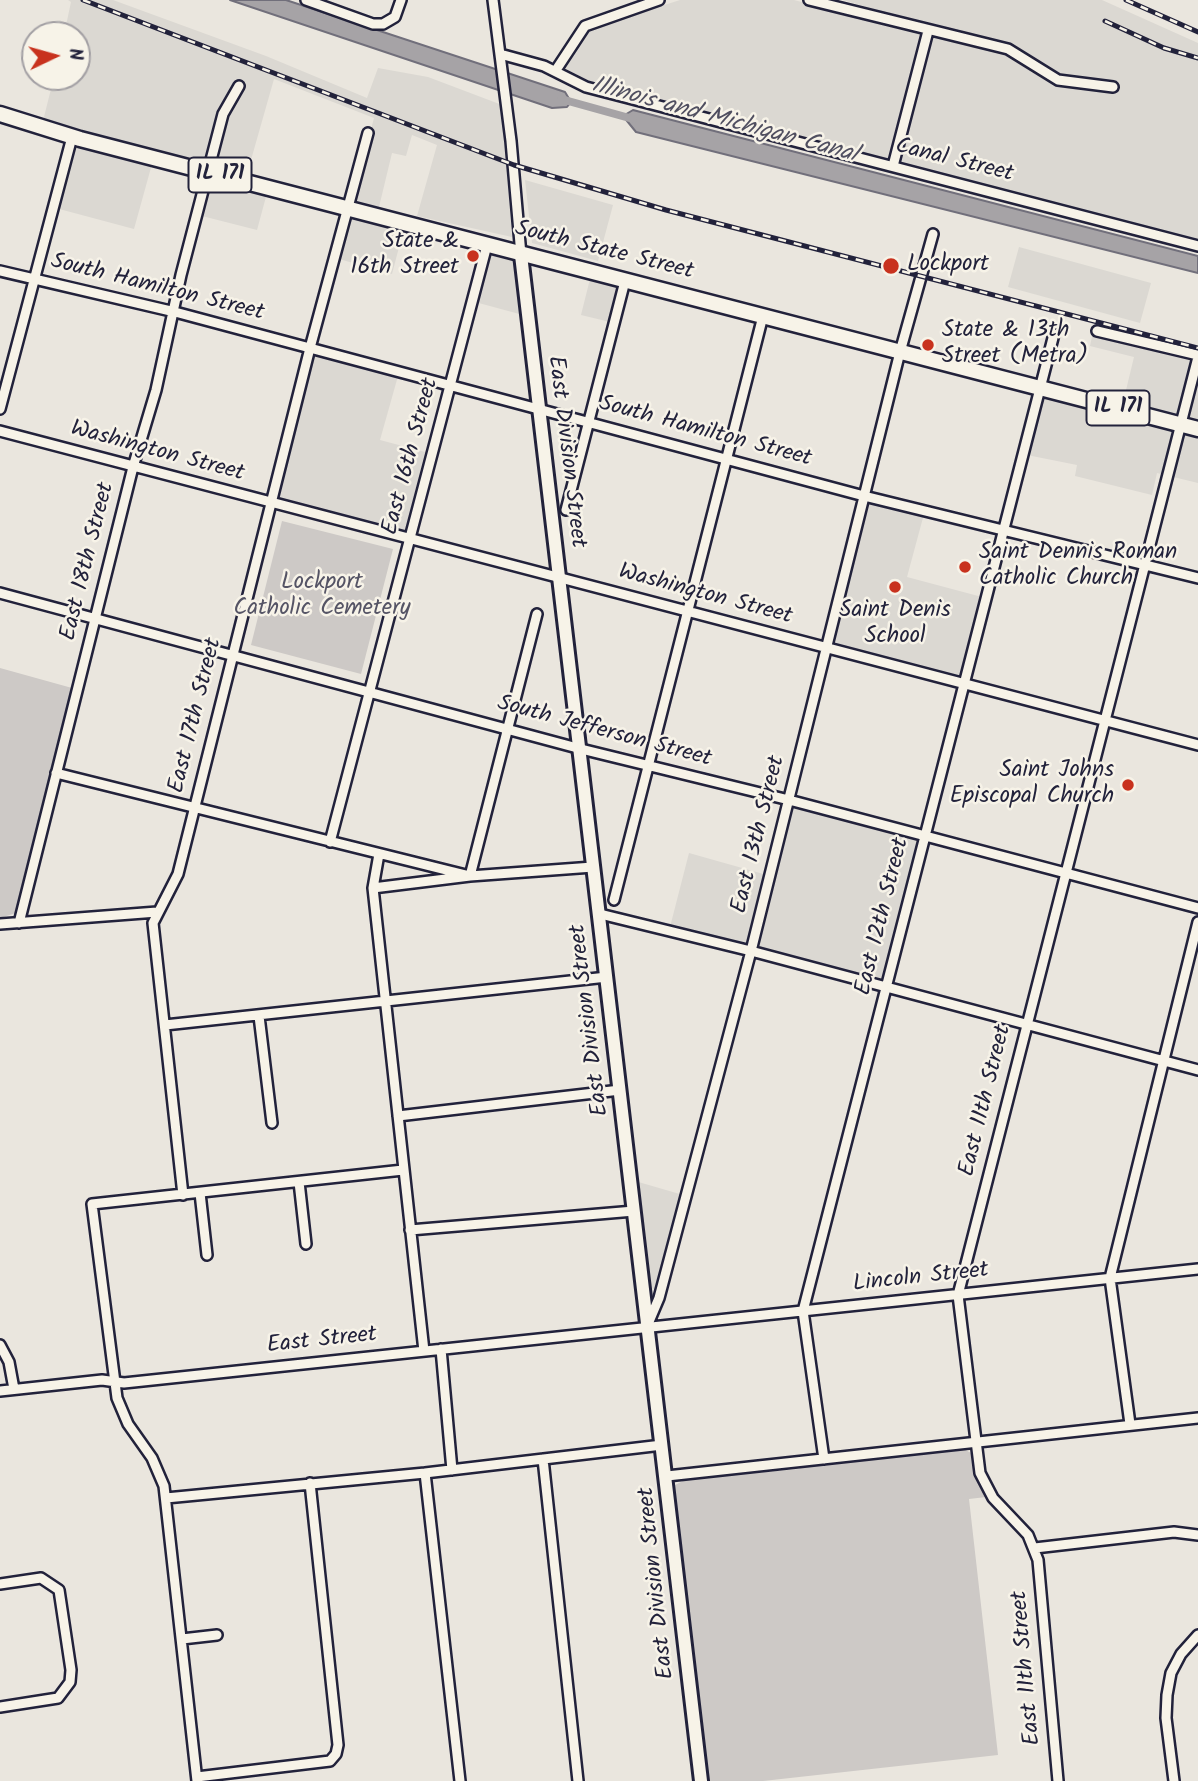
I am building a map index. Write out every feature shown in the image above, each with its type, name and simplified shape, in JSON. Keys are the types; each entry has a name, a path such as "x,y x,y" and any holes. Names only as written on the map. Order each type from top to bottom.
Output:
{"main road":[{"name":"South State Street","path":"0,114 72,137 1198,429"}],"street":[{"path":"306,0 373,24 383,24 395,17 401,0"},
{"path":"493,0 508,112 521,255"},
{"path":"556,70 585,26 659,0"},
{"path":"809,0 1008,49 1058,79 1112,87"},
{"path":"893,166 928,31"},
{"name":"Canal Street","path":"501,58 556,70 586,87 1198,247"},
{"name":"East 18th Street","path":"19,923 133,467 148,422 223,114 239,86"},
{"name":"East 17th Street","path":"183,1195 153,923 174,886 310,348 369,133"},
{"path":"0,409 72,137"},
{"name":"East 13th Street","path":"648,1325 659,1298 751,951 900,352 933,234"},
{"name":"East 16th Street","path":"330,842 487,245"},
{"name":"East Division Street","path":"521,255 701,1781"},
{"name":"South Hamilton Street","path":"0,271 175,312 864,496 1198,578"},
{"path":"566,510 625,281"},
{"path":"614,900 763,316"},
{"path":"1097,331 1198,356"},
{"name":"East 12th Street","path":"824,1459 803,1311 1054,334"},
{"name":"East 11th Street","path":"1058,1781 1035,1548 980,1473 958,1295 1198,356"},
{"name":"Washington Street","path":"0,431 1198,745"},
{"name":"South Jefferson Street","path":"0,593 581,749 789,800 1198,908"},
{"path":"470,876 537,614"},
{"path":"56,773 470,876"},
{"path":"379,854 373,888 424,1351"},
{"path":"373,888 470,876 593,867"},
{"path":"0,924 158,912"},
{"path":"600,915 751,951 1198,1070"},
{"path":"1130,1424 1110,1278 1198,922"},
{"path":"164,1025 607,977"},
{"path":"259,1016 272,1123"},
{"path":"398,1116 620,1090"},
{"path":"310,1483 338,1745 336,1754 330,1761 197,1779 166,1498 156,1465 124,1416 114,1380 92,1204 403,1170"},
{"path":"299,1182 306,1244"},
{"path":"200,1193 207,1255"},
{"path":"410,1230 634,1211"},
{"name":"Lincoln Street","path":"648,1325 1198,1269"},
{"name":"East Street","path":"0,1391 114,1380 124,1383 648,1325"},
{"path":"0,1345 9,1362 14,1390"},
{"path":"441,1349 452,1470"},
{"path":"667,1476 1198,1418"},
{"path":"166,1498 425,1473 662,1445"},
{"path":"543,1459 578,1781"},
{"path":"425,1473 460,1781"},
{"path":"1035,1548 1174,1532 1198,1535"},
{"path":"0,1584 41,1578 51,1583 63,1600 70,1658 70,1682 64,1692 48,1702 0,1707"},
{"path":"182,1639 217,1635"},
{"path":"1174,1781 1166,1718 1167,1695 1171,1673 1181,1654 1198,1635"}],"shaded area":[{"path":"68,0 113,0 266,56 367,98 378,68 428,77 502,105 512,237 417,216 437,145 412,135 406,156 392,153 379,207 352,201 374,118 274,79 247,174 43,121 50,91 91,91 91,21 67,21 71,2"},
{"name":"Illinois and Michigan Canal","path":"230,0 286,0 565,92 571,102 567,107 552,108"},
{"path":"680,0 794,0 923,34 889,160 607,89 560,71 587,30"},
{"path":"843,0 1102,0 1198,43 1198,240 900,163 934,27"},
{"name":"Illinois and Michigan Canal","path":"633,110 1198,256 1198,273 636,132 623,116"},
{"path":"65,140 152,164 134,229 48,206"},
{"path":"212,179 267,193 257,230 202,216"},
{"path":"525,180 613,205 598,261 532,243"},
{"path":"352,215 403,232 392,274 339,259"},
{"path":"1019,247 1151,283 1140,323 1008,287"},
{"path":"486,254 518,262 523,315 475,302"},
{"path":"590,279 619,287 610,322 581,315"},
{"path":"1094,327 1198,358 1198,483 1157,473 1152,495 1075,476 1077,465 1027,455 1042,396 1120,415 1134,357 1090,346"},
{"path":"315,353 398,376 380,440 425,452 405,532 277,499"},
{"name":"Saint Denis School","path":"868,499 924,514 907,577 982,597 961,677 831,644"},
{"path":"792,805 919,839 882,980 670,927 689,853 774,877"},
{"path":"635,1181 690,1197 665,1292 647,1287"}],"green space":[{"name":"Lockport Catholic Cemetery","path":"282,521 393,549 361,674 251,645"},
{"path":"0,668 72,688 16,913 0,918"},
{"path":"962,1448 971,1453 978,1481 986,1497 969,1499 998,1755 763,1781 706,1781 673,1493 675,1485 687,1479 799,1469 801,1466"}],"waterway":[{"name":"Illinois and Michigan Canal","path":"561,99 633,119"}],"railway":[{"path":"83,0 514,165 666,210 1198,348"},
{"path":"1126,0 1198,32"},
{"path":"1105,21 1164,48 1198,58"}],"place":[{"name":"State & 16th Street","path":"473,256"},
{"name":"Lockport","path":"891,266"},
{"name":"State & 13th Street (Metra)","path":"928,345"},
{"name":"Saint Dennis Roman Catholic Church","path":"965,567"},
{"name":"Saint Denis School","path":"895,587"},
{"name":"Saint Johns Episcopal Church","path":"1128,785"}]}
